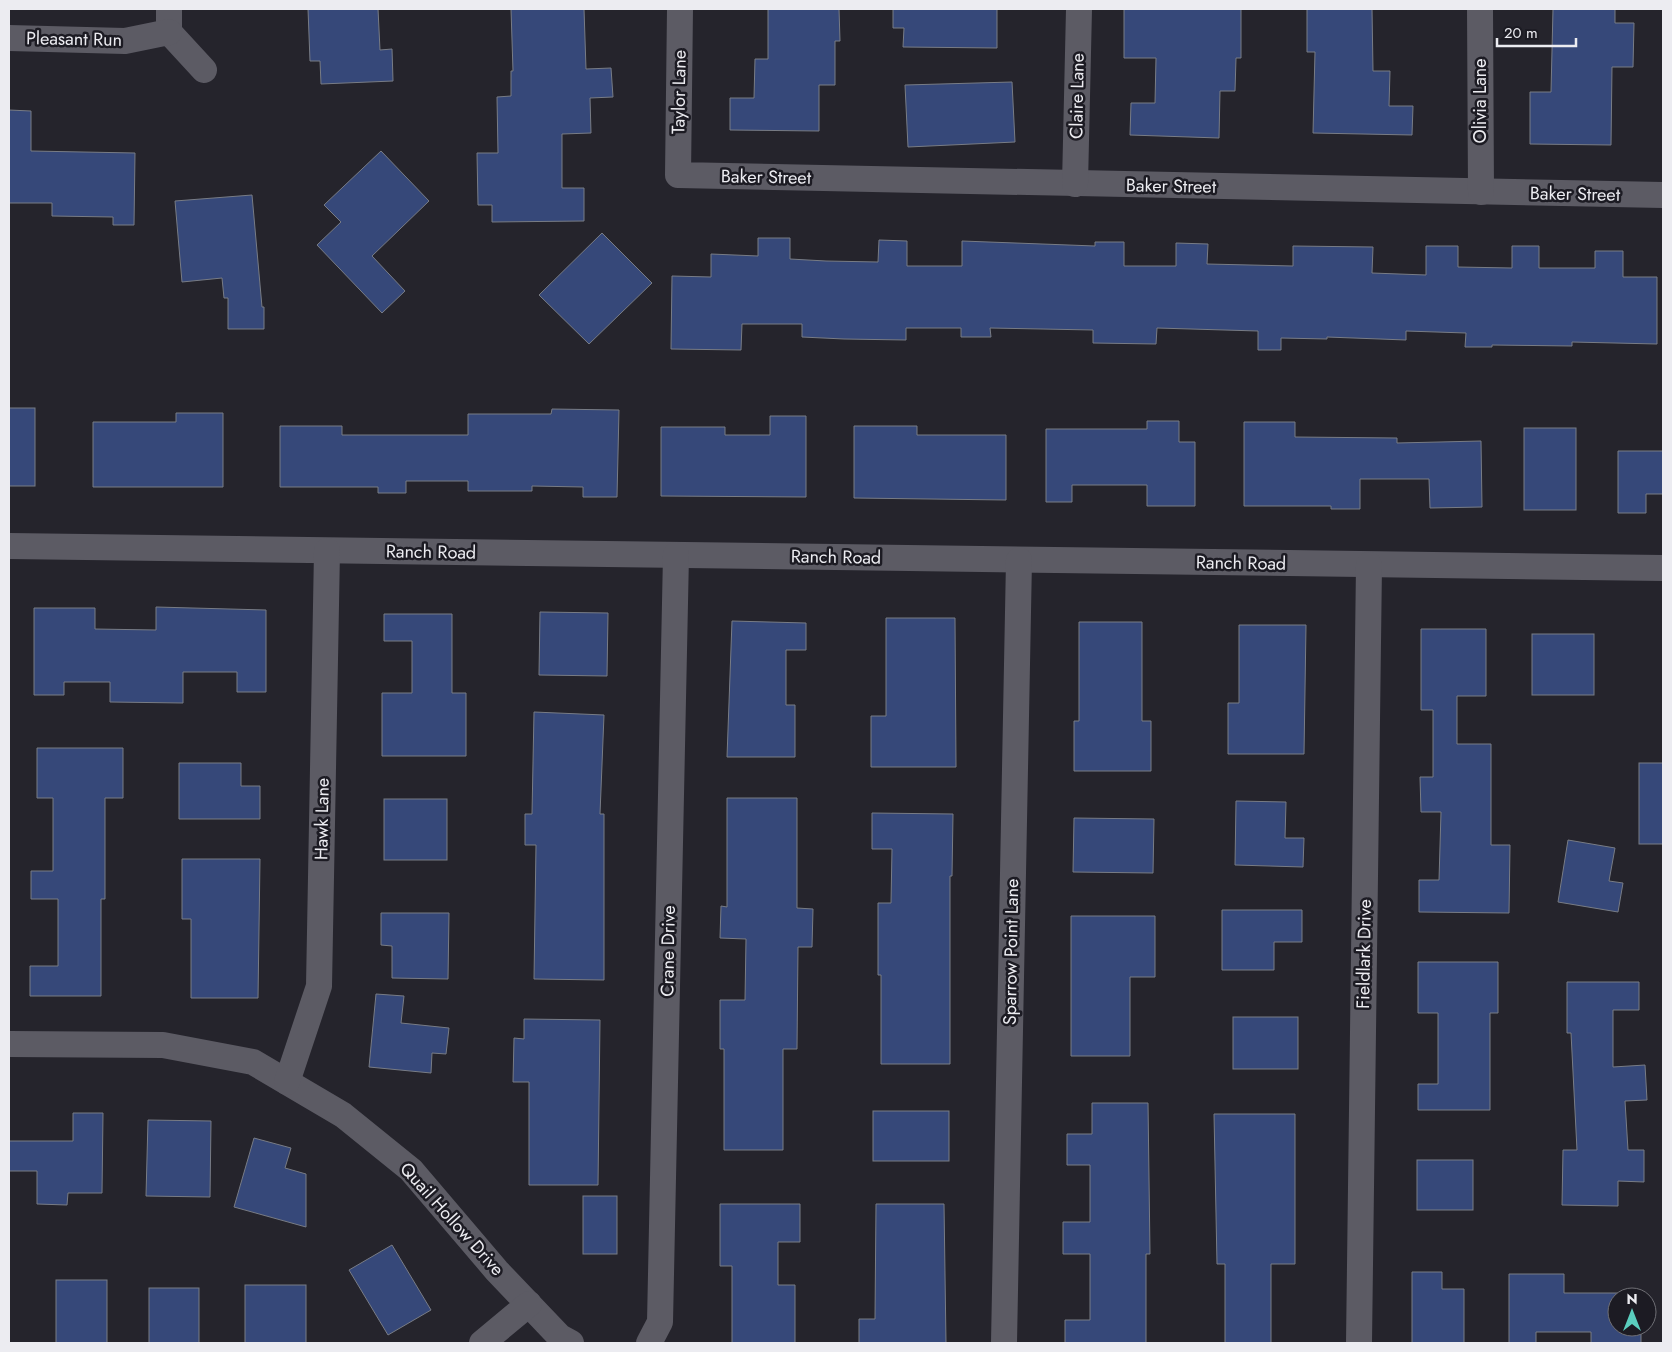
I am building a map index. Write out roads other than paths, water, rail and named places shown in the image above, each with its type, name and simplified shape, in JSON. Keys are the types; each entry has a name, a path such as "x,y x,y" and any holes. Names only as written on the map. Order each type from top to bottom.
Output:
{"street":[{"name":"Taylor Lane","path":"678,175 680,9"},
{"name":"Claire Lane","path":"1075,184 1079,9"},
{"name":"Olivia Lane","path":"1480,9 1481,192"},
{"name":"Pleasant Run","path":"9,38 125,42 169,20"},
{"path":"169,20 204,70"},
{"name":"Baker Street","path":"678,175 1663,195"},
{"name":"Ranch Road","path":"9,546 1663,568"},
{"name":"Hawk Lane","path":"288,1082 319,986 327,551"},
{"name":"Crane Drive","path":"649,1343 660,1322 676,556"},
{"name":"Sparrow Point Lane","path":"1004,1343 1019,560"},
{"name":"Fieldlark Drive","path":"1359,1343 1369,564"},
{"name":"Quail Hollow Drive","path":"9,1044 163,1045 253,1062 343,1115 411,1170 498,1271 560,1337 571,1343"},
{"path":"482,1343 529,1304"}]}
